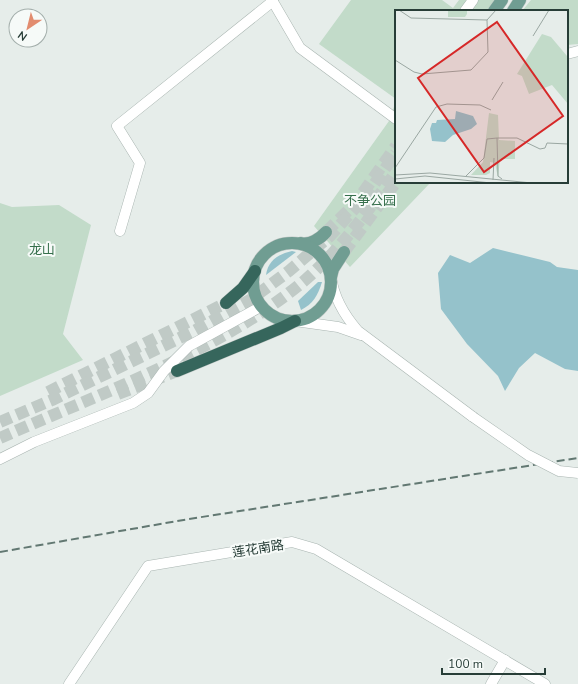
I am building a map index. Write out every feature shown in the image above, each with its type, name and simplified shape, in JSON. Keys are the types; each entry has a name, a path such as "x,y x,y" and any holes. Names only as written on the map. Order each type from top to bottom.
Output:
{"highway":[{"path":"226,304 243,288 255,271"},
{"path":"177,371 281,328 294,320"}],"main road":[{"path":"495,10 502,0"},
{"path":"514,10 520,0"},
{"path":"300,243 312,248 322,256 327,264 331,277 331,286 327,299 319,310 308,317 294,320 283,319 273,316 262,306 254,291 255,271 259,261 270,250 281,244 300,243 305,244 318,239 326,232"},
{"path":"331,277 336,263 344,252"}],"street":[{"path":"120,231 140,164 117,126 273,0 300,48 395,118"},
{"path":"466,10 472,0"},
{"path":"568,54 578,51"},
{"path":"331,277 336,299 345,315 365,337 473,418 528,455 560,471 578,473"},
{"path":"0,459 34,442 133,403 148,393 164,371 189,346 262,306"},
{"path":"294,320 338,327 365,337"},
{"name":"莲花南路","path":"69,684 148,566 292,542 316,549 548,684"},
{"path":"491,684 506,660"}],"green space":[{"path":"351,0 442,0 453,8 459,0 496,0 499,10 395,10 395,98 319,44"},
{"path":"531,0 578,0 578,44 568,45 568,10 523,10"},
{"name":"不争公园","path":"395,104 395,183 430,183 350,267 314,226 389,121"},
{"name":"龙山","path":"0,203 12,207 59,205 91,225 63,334 83,360 0,396"}],"water":[{"path":"493,248 550,262 557,267 578,270 578,371 565,369 535,353 519,368 505,391 498,376 467,344 441,309 438,273 450,255 470,263"},
{"path":"292,251 296,252 266,275 269,265 275,258"},
{"path":"318,282 322,282 317,295 309,305 301,310 298,301"}],"tunnel":[{"path":"326,232 355,204 395,147"},
{"path":"0,422 52,400 194,331 250,300 289,271 330,236 366,196 395,154"},
{"path":"0,438 158,369 235,329 271,306 304,281 329,257 364,215 395,173"},
{"path":"344,252 395,183"},
{"path":"48,392 226,303"},
{"path":"118,394 177,371"}],"railway":[{"path":"0,552 189,519 578,458"}]}
